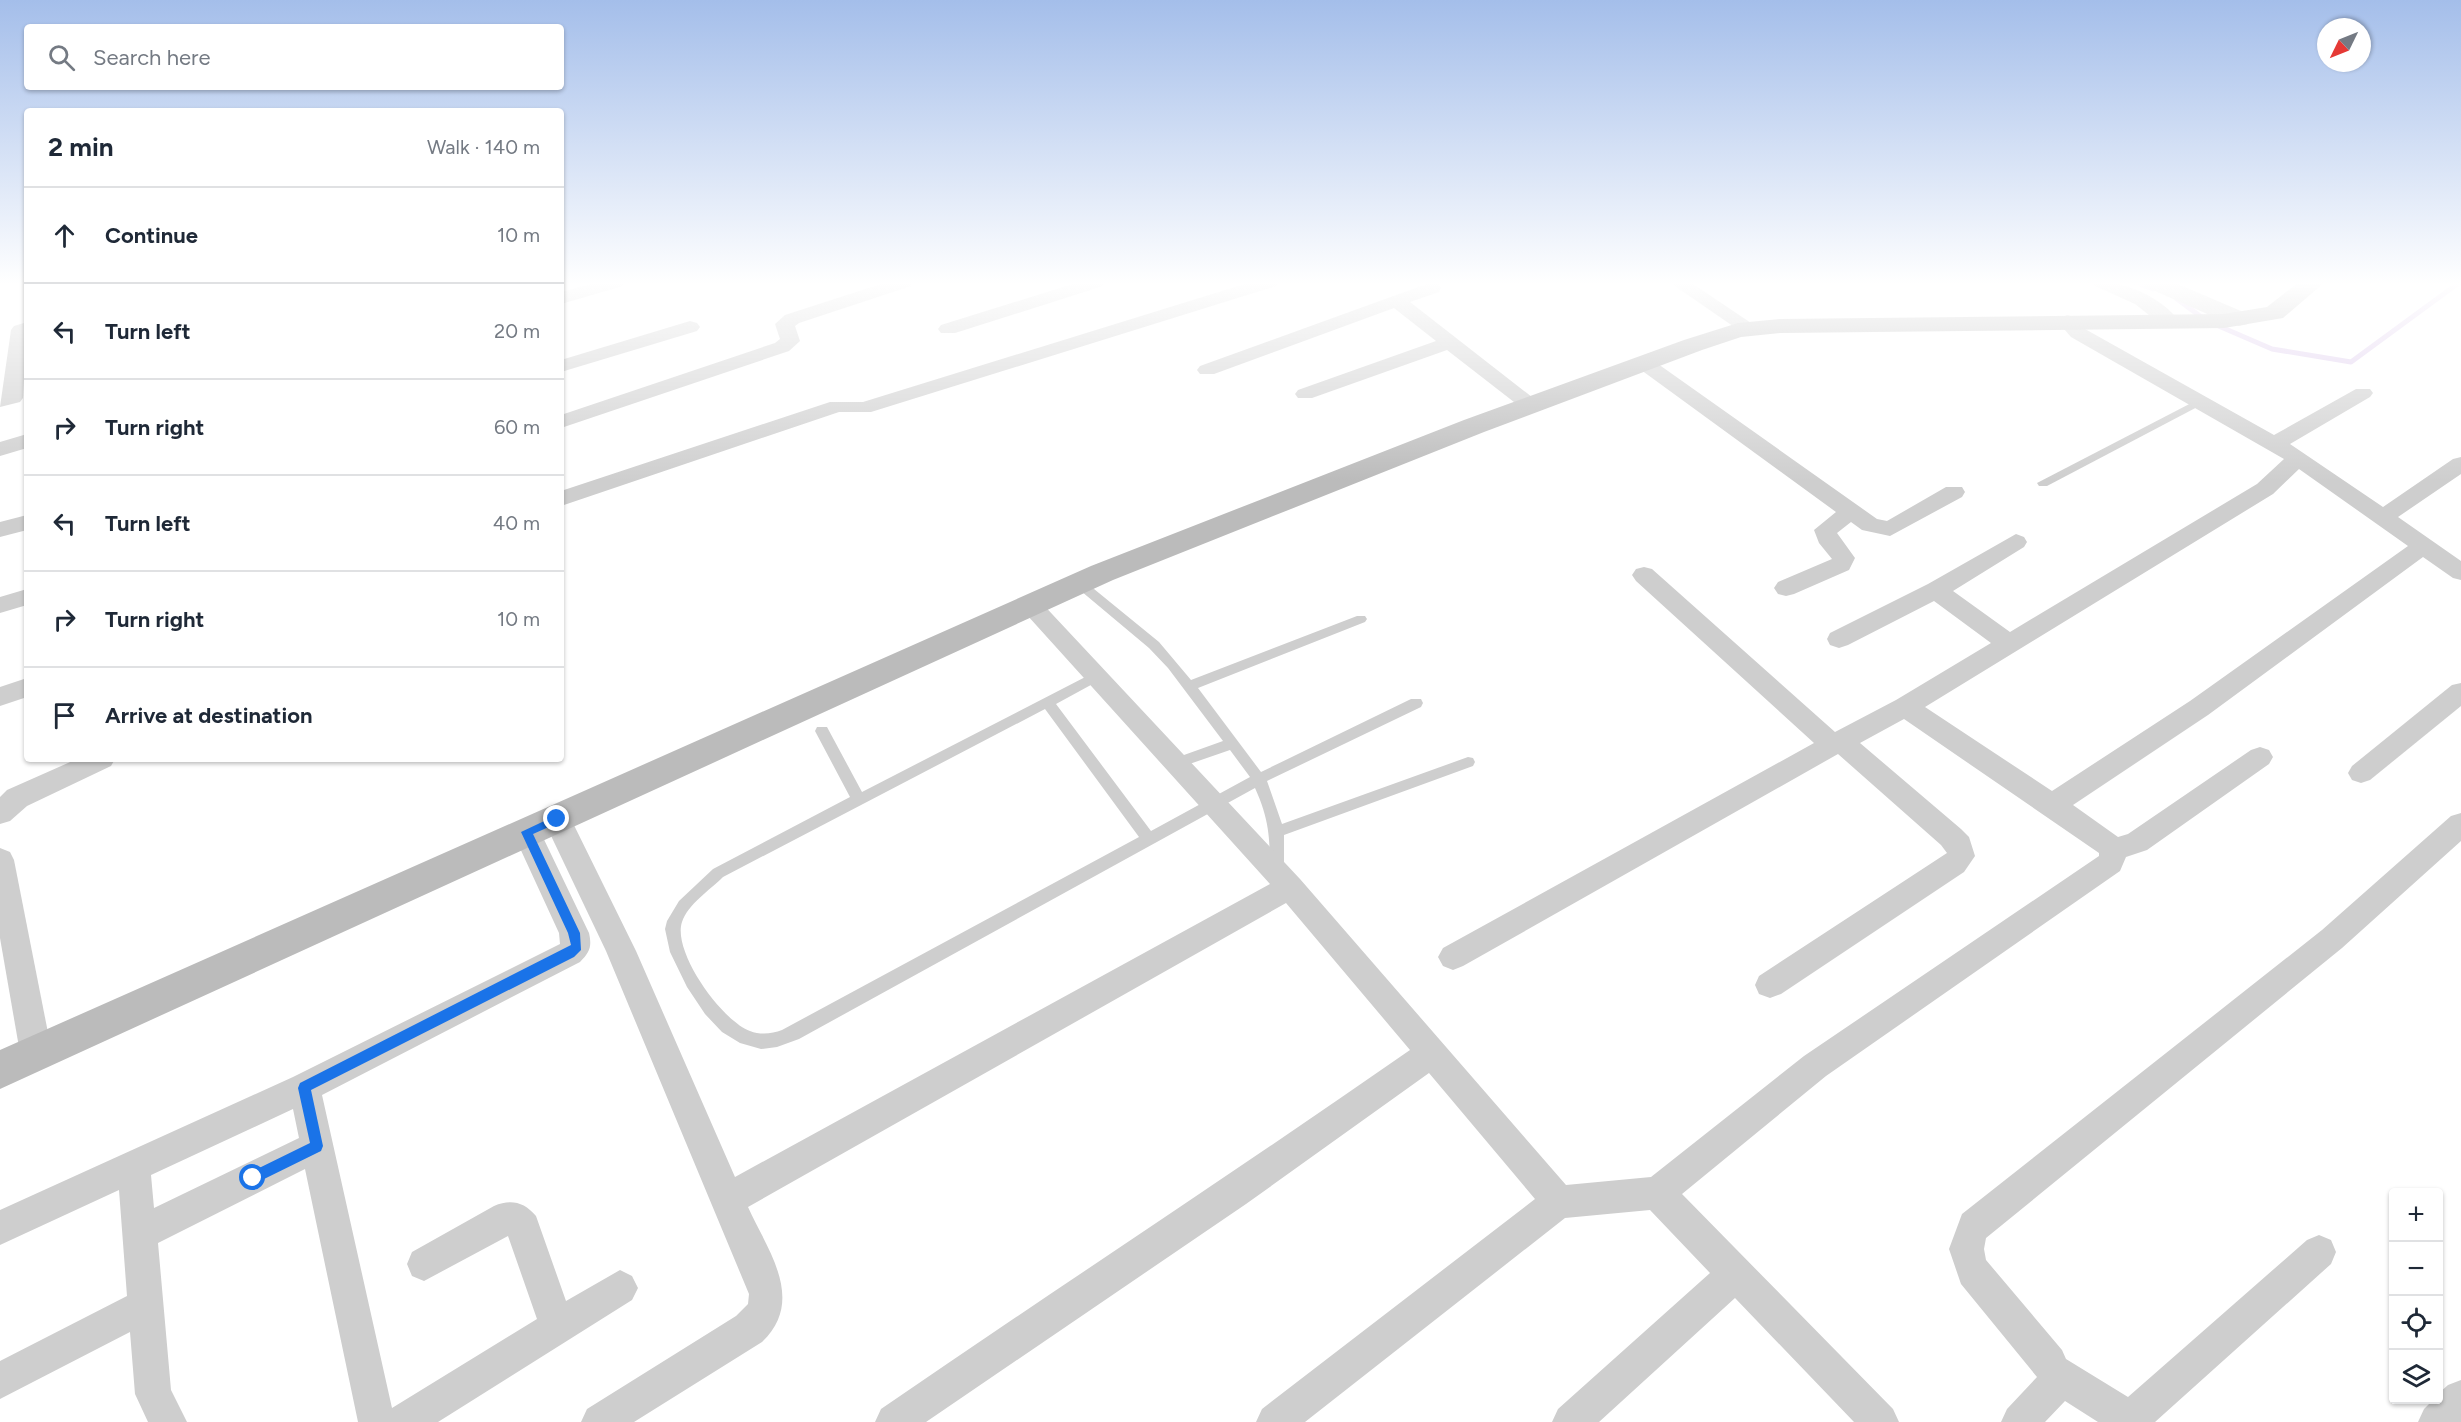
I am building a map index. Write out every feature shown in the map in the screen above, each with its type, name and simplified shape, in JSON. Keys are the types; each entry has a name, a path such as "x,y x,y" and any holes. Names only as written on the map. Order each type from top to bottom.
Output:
{"main road":[{"path":"0,1070 1079,583 1530,405 1686,348"}],"street":[{"path":"13,398 21,348"},
{"path":"564,365 619,348"},
{"path":"564,421 777,348"},
{"path":"564,498 837,406 864,408 1056,348"},
{"path":"1207,370 1266,348"},
{"path":"1305,394 1435,348"},
{"path":"1457,348 1530,405"},
{"path":"2105,348 2298,458 2459,568"},
{"path":"1644,363 1870,525 1890,529 1954,492"},
{"path":"2273,444 2363,393"},
{"path":"0,450 24,442"},
{"path":"1453,957 1836,743 1905,707 2265,489 2298,458"},
{"path":"2385,516 2461,464"},
{"path":"1786,588 1841,564 1844,558 1827,538 1825,530 1851,512"},
{"path":"0,530 24,523"},
{"path":"1839,639 1936,590 2016,542"},
{"path":"2050,806 2199,708 2424,545"},
{"path":"1644,575 1836,743 1959,845 1961,856 1954,864 1770,985"},
{"path":"1936,590 2009,644"},
{"path":"0,605 24,598"},
{"path":"1030,605 1283,882 1558,1202"},
{"path":"0,697 24,688"},
{"path":"2361,773 2461,692"},
{"path":"1275,1422 1558,1202 1657,1193 1815,1066 2110,863 2114,856 2113,850 2096,834 2050,806 1905,707"},
{"path":"2113,850 2138,842 2260,757"},
{"path":"0,813 24,794 95,762"},
{"path":"557,819 621,951 766,1288 767,1301 758,1320 731,1341 600,1422"},
{"path":"2319,1252 2137,1413 2130,1416 2114,1411 2054,1372 1972,1272 1966,1255 1965,1239 1974,1226 2332,939 2461,824"},
{"path":"0,1228 304,1088 570,953 577,946 574,933 526,832"},
{"path":"0,860 36,1053"},
{"path":"727,1200 1136,969 1283,882"},
{"path":"894,1422 1063,1305 1234,1192 1431,1053"},
{"path":"304,1088 376,1422"},
{"path":"141,1233 316,1146"},
{"path":"134,1166 153,1394 168,1422"},
{"path":"1657,1193 1880,1422"},
{"path":"424,1264 506,1218 516,1219 524,1228 557,1325"},
{"path":"1570,1422 1736,1274"},
{"path":"404,1422 620,1288"},
{"path":"0,1381 146,1305"},
{"path":"2020,1422 2054,1386 2054,1372"},
{"path":"2437,1422 2461,1398"}],"lane":[{"path":"2043,483 2199,402"},
{"path":"1079,583 1154,645 1191,685 1259,779 1277,832 1283,882"},
{"path":"1191,685 1361,619"},
{"path":"1095,677 718,873 699,891 676,918 673,929 674,944 682,962 726,1027 745,1038 765,1042 782,1038 808,1026 1259,779 1416,703"},
{"path":"1047,702 1149,839"},
{"path":"822,731 859,800"},
{"path":"1175,764 1233,743"},
{"path":"1277,832 1468,762"}],"waterway":[{"path":"2271,348 2351,362 2370,348"}],"route":[{"path":"253,1178 316,1146 304,1088 570,953 577,946 574,933 526,832 557,819"}]}
